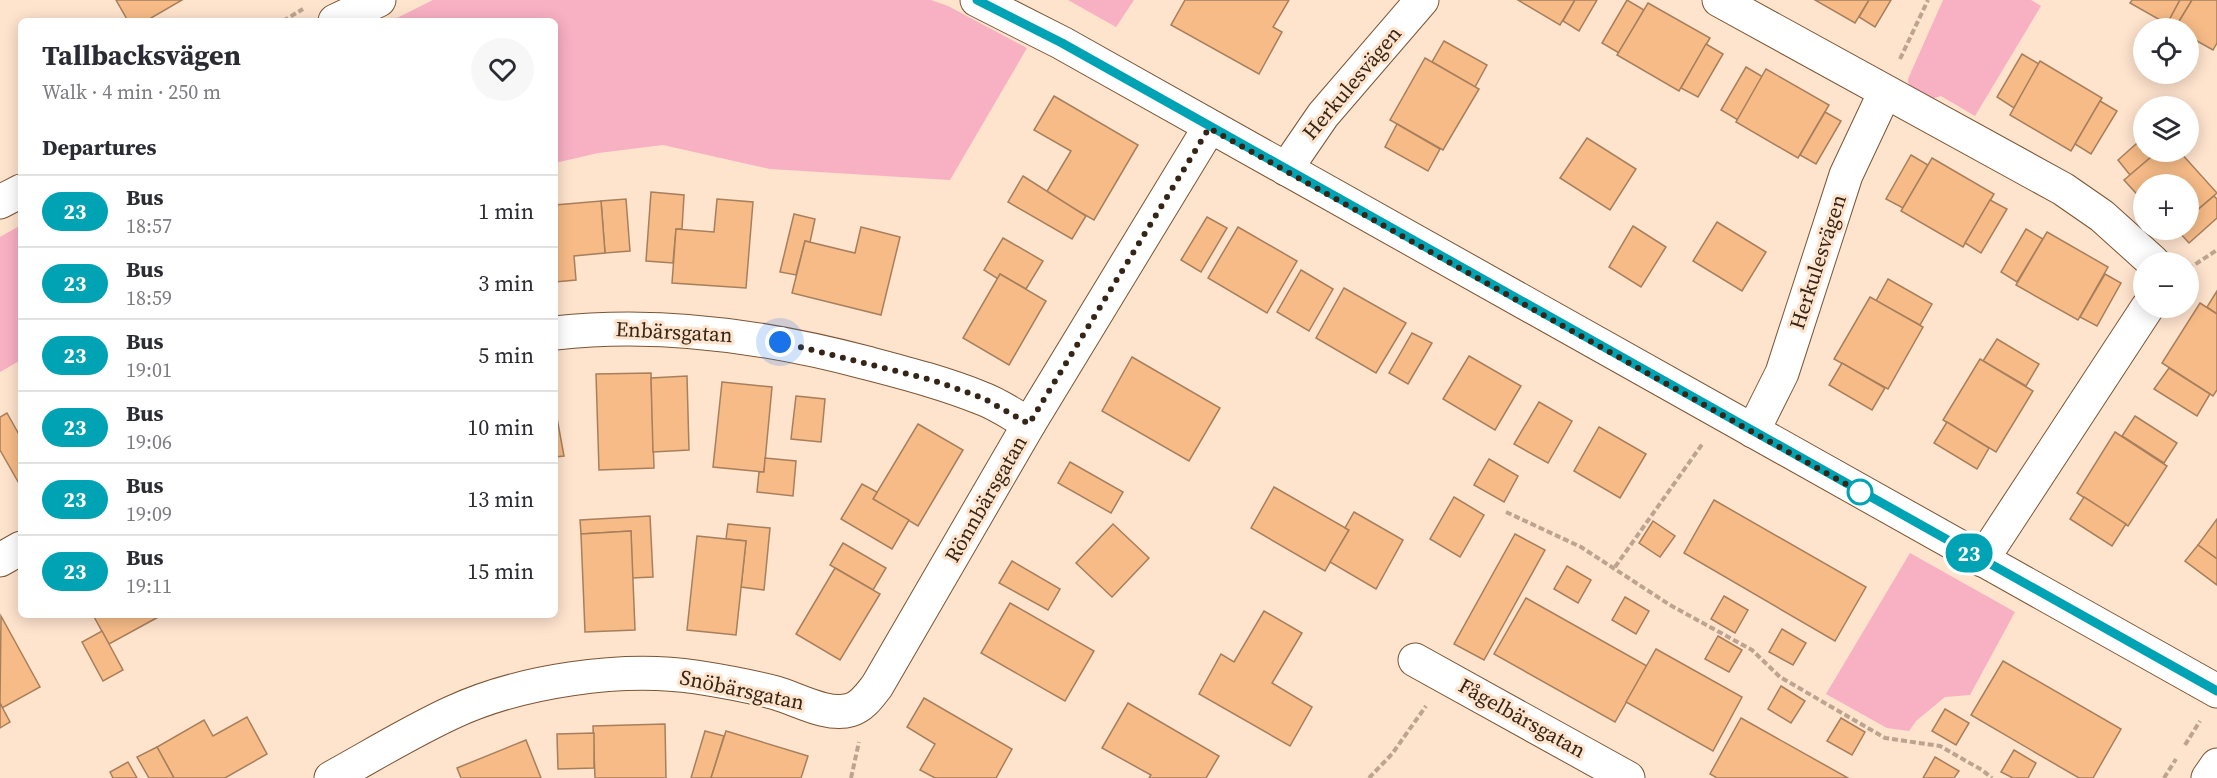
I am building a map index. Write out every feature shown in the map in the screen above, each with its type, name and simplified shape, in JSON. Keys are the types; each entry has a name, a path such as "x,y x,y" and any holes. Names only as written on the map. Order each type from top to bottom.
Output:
{"street":[{"path":"341,18 379,0"},
{"path":"977,0 1062,43 1209,128 1982,560 2211,703"},
{"name":"Herkulesvägen","path":"1286,169 1323,115 1422,0"},
{"path":"1719,0 2063,189 2102,216 2142,252"},
{"name":"Herkulesvägen","path":"1752,431 1782,373 1846,175 1885,92"},
{"name":"Rönnbärsgatan","path":"850,711 864,703 877,686 1029,424 1209,128"},
{"path":"0,202 18,193"},
{"path":"1982,560 2140,318"},
{"name":"Enbärsgatan","path":"558,333 589,329 660,330 735,334 802,345 932,380 983,398 1029,424"},
{"path":"0,560 18,550"},
{"name":"Fågelbärsgatan","path":"1415,660 1628,778"},
{"name":"Snöbärsgatan","path":"331,778 451,713 500,695 574,680 625,675 695,676 775,692 831,711 850,711"},
{"path":"2208,778 2217,765"}],"path":[{"path":"1885,92 1928,0"},
{"path":"2199,262 2217,250"},
{"path":"1615,567 1723,415"},
{"path":"1506,512 1581,547 1615,567 1670,605 1752,650 1780,677 1885,738 1940,747 1992,778"},
{"path":"1369,778 1392,754 1448,677"},
{"path":"2164,778 2211,703"}],"shaded area":[{"path":"433,0 931,0 948,6 1027,48 950,180 770,169 663,145 598,153 558,162 558,18 397,18"},
{"path":"1068,0 1134,0 1116,27"},
{"path":"1943,0 2031,0 2041,6 1975,116 1941,96 1931,99 1909,88 1908,79"},
{"path":"18,227 18,362 0,372 0,237"},
{"path":"1910,553 2015,612 1970,695 1945,697 1916,721 1909,731 1887,728 1826,694"}],"building":[{"path":"116,0 182,0 151,18 126,18"},
{"path":"1185,0 1289,0 1273,27 1282,32 1259,74 1171,25"},
{"path":"1518,0 1575,0 1560,25"},
{"path":"1575,0 1597,0 1579,31 1563,21"},
{"path":"1627,0 1644,10 1619,53 1602,43"},
{"path":"1815,0 1869,0 1855,23"},
{"path":"1869,0 1891,0 1875,27 1859,17"},
{"path":"2132,0 2180,0 2170,18 2156,18 2130,3"},
{"path":"2180,0 2192,0 2181,18 2170,18"},
{"path":"2192,0 2217,0 2217,43 2213,50 2199,42 2199,18 2181,18"},
{"path":"1648,3 1710,38 1679,91 1617,55"},
{"path":"1444,41 1487,65 1475,87 1432,62"},
{"path":"1706,44 1723,54 1698,97 1681,88"},
{"path":"2022,54 2039,64 2014,108 1997,97"},
{"path":"1425,58 1479,89 1443,150 1390,120"},
{"path":"2040,61 2102,98 2071,151 2010,115"},
{"path":"1746,67 1763,77 1738,120 1721,110"},
{"path":"1766,69 1829,105 1798,158 1736,122"},
{"path":"1054,96 1138,145 1094,220 1046,193 1071,151 1034,130"},
{"path":"2100,101 2117,111 2091,154 2075,144"},
{"path":"1825,112 1841,121 1816,164 1800,155"},
{"path":"1397,124 1440,149 1428,171 1385,147"},
{"path":"1587,138 1636,169 1610,210 1560,178"},
{"path":"2133,147 2133,162 2145,162 2130,175 2118,160"},
{"path":"1911,155 1928,165 1903,208 1886,199"},
{"path":"1932,158 1994,194 1963,247 1901,211"},
{"path":"2145,162 2189,162 2217,193 2199,209 2199,174 2133,174 2133,190 2124,180"},
{"path":"1023,176 1086,216 1072,239 1008,202"},
{"path":"651,192 684,195 682,229 676,229 673,263 646,261"},
{"path":"2214,196 2217,199 2217,218 2199,234 2199,209"},
{"path":"626,199 630,251 605,253 601,201"},
{"path":"717,199 753,202 746,288 672,283 676,229 714,232"},
{"path":"1990,200 2007,209 1981,253 1965,243"},
{"path":"601,201 605,253 574,256 576,280 558,282 558,205"},
{"path":"794,214 815,219 810,242 805,241 796,275 780,272"},
{"path":"1207,217 1227,228 1201,272 1181,260"},
{"path":"1717,222 1766,252 1742,291 1693,261"},
{"path":"1633,226 1666,247 1641,287 1609,267"},
{"path":"861,227 900,237 881,315 792,293 805,241 855,253"},
{"path":"1238,227 1297,261 1267,313 1208,278"},
{"path":"2026,229 2043,239 2017,282 2001,272"},
{"path":"2047,232 2108,267 2078,320 2016,285"},
{"path":"1003,238 1043,261 1026,289 1000,274 998,279 984,270"},
{"path":"1301,270 1333,289 1309,331 1277,312"},
{"path":"1000,274 1046,301 1009,365 963,338"},
{"path":"2105,274 2121,283 2097,326 2080,317"},
{"path":"1888,279 1932,304 1920,325 1876,301"},
{"path":"1344,288 1406,323 1376,373 1316,338"},
{"path":"2217,291 2217,314 2207,307"},
{"path":"1870,297 1923,327 1888,389 1834,359"},
{"path":"2200,303 2217,314 2217,390 2213,396 2162,363 2190,318 2199,318"},
{"path":"1412,333 1432,343 1408,384 1389,373"},
{"path":"1997,339 2039,364 2026,386 1983,361"},
{"path":"1469,356 1521,386 1495,430 1443,399"},
{"path":"1132,357 1220,408 1189,461 1102,411"},
{"path":"1980,359 2033,391 1996,452 1943,420"},
{"path":"1842,363 1885,388 1872,410 1829,385"},
{"path":"2169,368 2210,394 2197,416 2154,389"},
{"path":"651,373 654,468 599,470 596,374"},
{"path":"687,376 689,450 653,452 651,378"},
{"path":"722,382 772,387 764,472 713,467"},
{"path":"796,396 825,399 821,442 791,439"},
{"path":"1539,402 1572,421 1548,463 1514,444"},
{"path":"7,413 18,433 18,482 0,450 0,417"},
{"path":"2135,416 2177,443 2164,463 2122,436"},
{"path":"1947,422 1989,448 1977,469 1934,443"},
{"path":"558,423 564,456 558,457"},
{"path":"918,424 963,450 918,526 873,499"},
{"path":"1599,427 1646,454 1620,498 1574,471"},
{"path":"2115,432 2167,466 2128,526 2077,493"},
{"path":"765,458 796,461 793,496 757,492 759,472 764,472"},
{"path":"1489,459 1518,476 1504,502 1474,485"},
{"path":"1070,462 1123,492 1111,513 1058,483"},
{"path":"862,484 877,492 873,499 909,520 892,549 841,519"},
{"path":"1274,487 1349,530 1325,571 1251,528"},
{"path":"1454,497 1484,515 1460,557 1430,539"},
{"path":"2084,497 2126,524 2112,546 2070,519"},
{"path":"1714,500 1866,587 1835,641 1684,553"},
{"path":"1354,512 1403,540 1376,589 1330,562 1349,530 1345,528"},
{"path":"650,516 653,577 632,578 631,531 581,534 580,520"},
{"path":"2217,519 2217,559 2198,545"},
{"path":"1653,521 1675,536 1660,557 1639,543"},
{"path":"728,524 770,528 764,590 741,587 746,541 726,539"},
{"path":"1113,524 1149,558 1112,597 1076,563"},
{"path":"631,531 635,630 585,632 581,534"},
{"path":"1515,534 1545,550 1484,660 1454,644"},
{"path":"697,536 746,541 736,635 687,630"},
{"path":"843,543 886,568 873,590 830,565"},
{"path":"2198,545 2217,559 2217,585 2185,561"},
{"path":"1012,561 1060,589 1048,610 999,583"},
{"path":"1567,566 1591,580 1578,603 1554,589"},
{"path":"835,568 880,594 840,660 796,634"},
{"path":"1724,596 1748,610 1735,633 1711,619"},
{"path":"1625,597 1649,611 1636,634 1612,620"},
{"path":"1526,598 1647,666 1615,722 1494,654"},
{"path":"1010,603 1094,651 1065,701 981,653"},
{"path":"1264,611 1302,633 1272,683 1312,707 1290,746 1199,694 1221,654 1234,662"},
{"path":"1,616 40,687 2,708 0,703"},
{"path":"95,618 157,618 109,644"},
{"path":"1782,629 1806,643 1793,665 1769,652"},
{"path":"102,631 123,670 103,681 82,642"},
{"path":"1718,636 1742,650 1729,672 1705,659"},
{"path":"1656,649 1742,697 1713,751 1626,702"},
{"path":"2003,661 2121,729 2093,778 2079,778 1971,715"},
{"path":"1781,686 1805,701 1791,723 1768,709"},
{"path":"924,698 1012,749 996,778 935,778 920,770 935,744 907,727"},
{"path":"0,703 10,722 0,728"},
{"path":"1128,703 1219,756 1206,778 1149,778 1151,775 1102,748"},
{"path":"1945,709 1969,723 1956,745 1932,731"},
{"path":"247,717 267,754 225,778 174,778 157,747 204,720 213,736"},
{"path":"1741,718 1848,778 1717,778 1710,774"},
{"path":"1841,718 1865,732 1852,755 1827,741"},
{"path":"665,724 666,778 595,778 593,726"},
{"path":"705,731 724,736 711,778 691,778"},
{"path":"726,731 808,756 801,778 711,778"},
{"path":"594,733 594,768 558,769 557,734"},
{"path":"526,740 541,778 461,778 457,768"},
{"path":"157,747 174,778 149,778 137,757"},
{"path":"2014,750 2036,763 2028,778 2013,778 2001,772"},
{"path":"1935,757 1959,771 1954,778 1923,778"},
{"path":"128,762 137,778 113,778 110,772"}],"bus line":[{"name":"23","path":"977,0 1062,43 1209,128 2217,691"}],"route":[{"path":"780,342 802,345 932,380 983,398 1029,424 1209,128 1860,492"}]}
